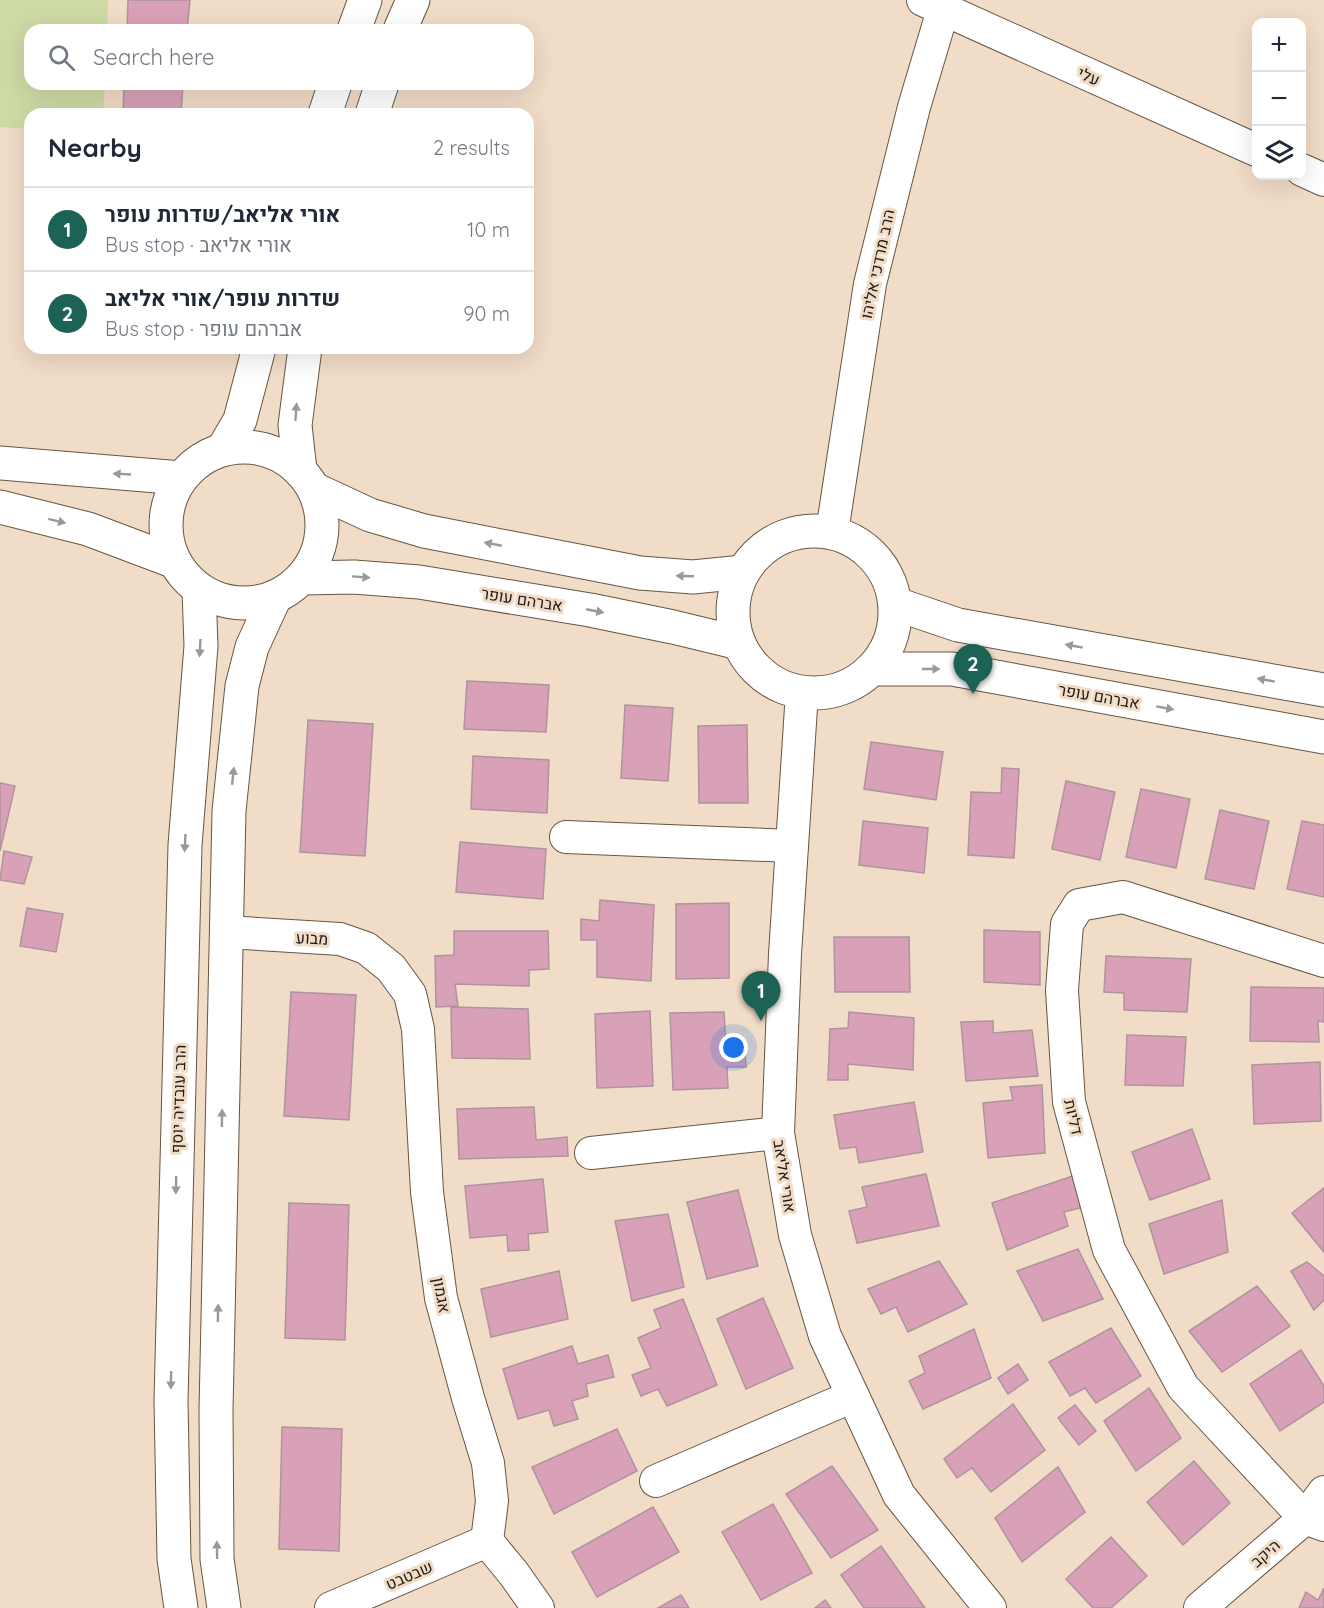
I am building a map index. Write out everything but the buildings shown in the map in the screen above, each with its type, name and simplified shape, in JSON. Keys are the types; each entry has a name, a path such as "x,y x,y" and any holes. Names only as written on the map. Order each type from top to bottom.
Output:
{"street":[{"path":"356,24 364,0"},
{"path":"403,24 413,0"},
{"name":"עלי","path":"937,3 1252,148"},
{"name":"הרב מרדכי אליהו","path":"832,532 870,284 937,3"},
{"path":"327,108 333,90"},
{"path":"374,108 380,90"},
{"path":"1306,172 1324,180"},
{"path":"223,449 240,420 257,354"},
{"path":"304,354 295,425 307,480 321,511 323,529 316,556 302,578 290,589 275,597 249,604 223,601 199,590 184,577 173,561 166,543 166,507 181,478 207,455 223,449 243,447 263,449 282,456 307,480 370,515 424,531 640,573 693,577 743,572"},
{"path":"0,463 181,478"},
{"path":"0,507 88,529 173,561"},
{"path":"811,531 832,532 851,539 868,550 882,566 891,585 896,604 895,622 884,655 873,669 857,681 840,689 821,693 801,692 782,686 764,676 749,661 739,643 734,626 733,607 736,589 743,572 756,555 772,543 791,534 811,531"},
{"name":"אברהם עופר","path":"302,578 354,577 419,582 600,612 739,643"},
{"name":"הרב עובדיה יוסף","path":"181,1608 174,1559 171,1401 185,844 201,646 199,590"},
{"path":"224,1608 218,1559 216,1410 229,811 242,686 252,647 275,597"},
{"path":"896,604 958,625 1324,690"},
{"name":"אברהם עופר","path":"873,669 952,669 1324,737"},
{"name":"אורי אליאב","path":"801,692 785,954 778,1133 795,1235 825,1336 899,1495 990,1608"},
{"path":"566,837 792,846"},
{"name":"דליות","path":"1315,1521 1183,1387 1109,1250 1069,1102 1062,990 1067,924 1079,905 1123,897 1324,961"},
{"name":"מבוע","path":"226,932 340,939 366,948 391,968"},
{"name":"אגמון","path":"391,968 410,994 418,1029 428,1192 441,1298 488,1463 492,1501 487,1541"},
{"path":"591,1153 778,1133"},
{"path":"656,1481 853,1396"},
{"name":"היקב","path":"1200,1608 1315,1521 1324,1492"},
{"path":"487,1541 538,1608"},
{"name":"שבטבט","path":"331,1608 487,1541"}],"green space":[{"path":"0,0 108,0 107,24 24,24 24,90 105,90 103,108 24,108 24,129 0,127"}],"place":[{"name":"שדרות עופר/אורי אליאב","path":"973,694"},
{"name":"אורי אליאב/שדרות עופר","path":"761,1021"}]}
